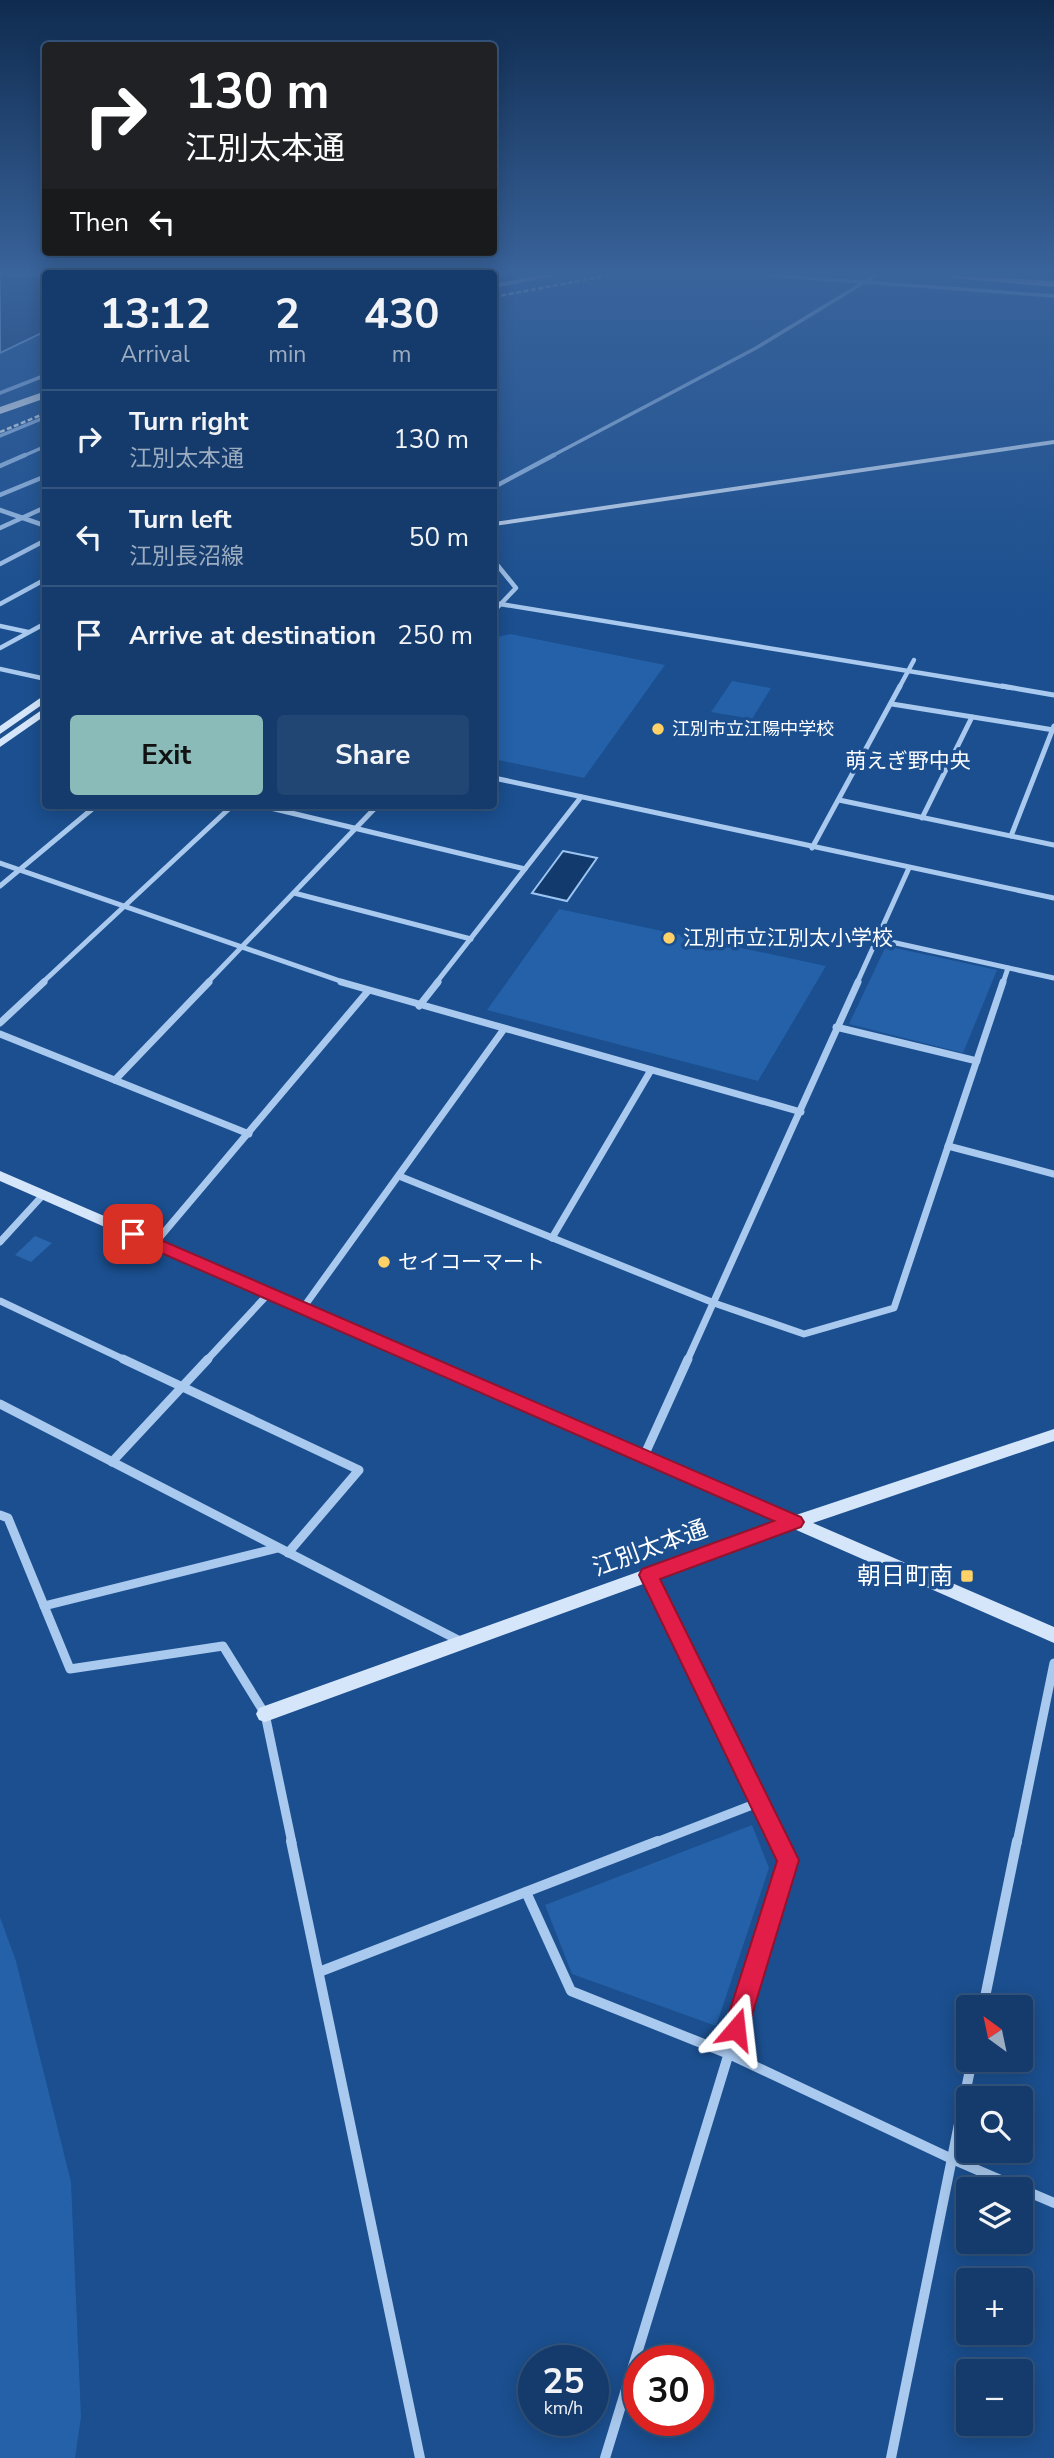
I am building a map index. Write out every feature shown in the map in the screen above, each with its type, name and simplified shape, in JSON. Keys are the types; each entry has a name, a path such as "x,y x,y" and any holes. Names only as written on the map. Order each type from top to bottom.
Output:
{"highway":[{"path":"0,404 39,390"},
{"path":"0,411 42,395"}],"street":[{"path":"497,485 677,390"},
{"path":"0,436 42,419"},
{"path":"497,524 1054,442"},
{"path":"0,466 42,448"},
{"path":"0,495 42,478"},
{"path":"0,528 42,509"},
{"path":"0,510 42,525"},
{"path":"0,564 42,542"},
{"path":"497,566 516,588 497,608"},
{"path":"0,604 42,581"},
{"path":"497,604 1054,695"},
{"path":"0,648 42,624"},
{"path":"0,626 28,632"},
{"path":"812,848 914,660"},
{"path":"0,669 42,677"},
{"path":"0,731 42,701"},
{"path":"892,704 1053,729 1011,836"},
{"path":"0,744 42,713"},
{"path":"922,818 972,717"},
{"path":"497,779 1054,898"},
{"path":"419,1006 581,797"},
{"path":"839,800 1054,845"},
{"path":"0,886 92,809"},
{"path":"0,1023 229,809"},
{"path":"274,809 526,869"},
{"path":"115,1080 374,809"},
{"path":"0,863 368,992 801,1112"},
{"path":"644,1456 909,868"},
{"path":"294,893 471,939"},
{"path":"878,939 1054,978"},
{"path":"399,1176 714,1303 804,1334 894,1308 1008,968"},
{"path":"155,1243 368,992"},
{"path":"836,1027 977,1061"},
{"path":"303,1308 504,1029"},
{"path":"0,1034 249,1134"},
{"path":"552,1238 651,1070"},
{"path":"948,1146 1054,1174"},
{"path":"0,1176 1054,1635"},
{"path":"0,1242 43,1195"},
{"path":"112,1462 269,1293"},
{"path":"0,1301 359,1470 288,1553"},
{"path":"0,1404 462,1643"},
{"name":"江別太本通","path":"265,1714 795,1522 1054,1435"},
{"path":"0,1515 8,1518 70,1669 223,1646 265,1714 420,2458"},
{"path":"44,1606 278,1548"},
{"path":"605,2458 788,1860 648,1575"},
{"path":"985,1995 1054,1663"},
{"path":"319,1972 760,1802"},
{"path":"526,1892 571,1991 729,2054 952,2159 1054,2203"},
{"path":"891,2458 970,2072"}],"shaded area":[{"path":"510,634 665,665 584,778 497,760 497,637"},
{"path":"732,681 771,688 752,719 711,712"},
{"path":"563,851 597,858 567,901 532,893"},
{"path":"559,909 826,966 758,1081 487,1010"},
{"path":"886,946 997,970 963,1053 849,1024"},
{"path":"752,1825 769,1868 716,2026 572,1974 545,1905"},
{"path":"0,1917 16,1961 71,2182 81,2417 75,2458 0,2458"}],"building":[{"path":"35,1236 52,1243 31,1262 15,1255"}],"railway":[{"path":"0,432 42,415"}],"place":[{"name":"江別市立江陽中学校","path":"658,729"},
{"name":"江別市立江別太小学校","path":"669,938"},
{"name":"セイコーマート","path":"384,1262"},
{"name":"朝日町南","path":"967,1576"}],"district":[{"name":"萌えぎ野中央","path":"908,761"}],"route":[{"path":"133,1234 795,1522 648,1575 788,1860 736,2029"}]}
